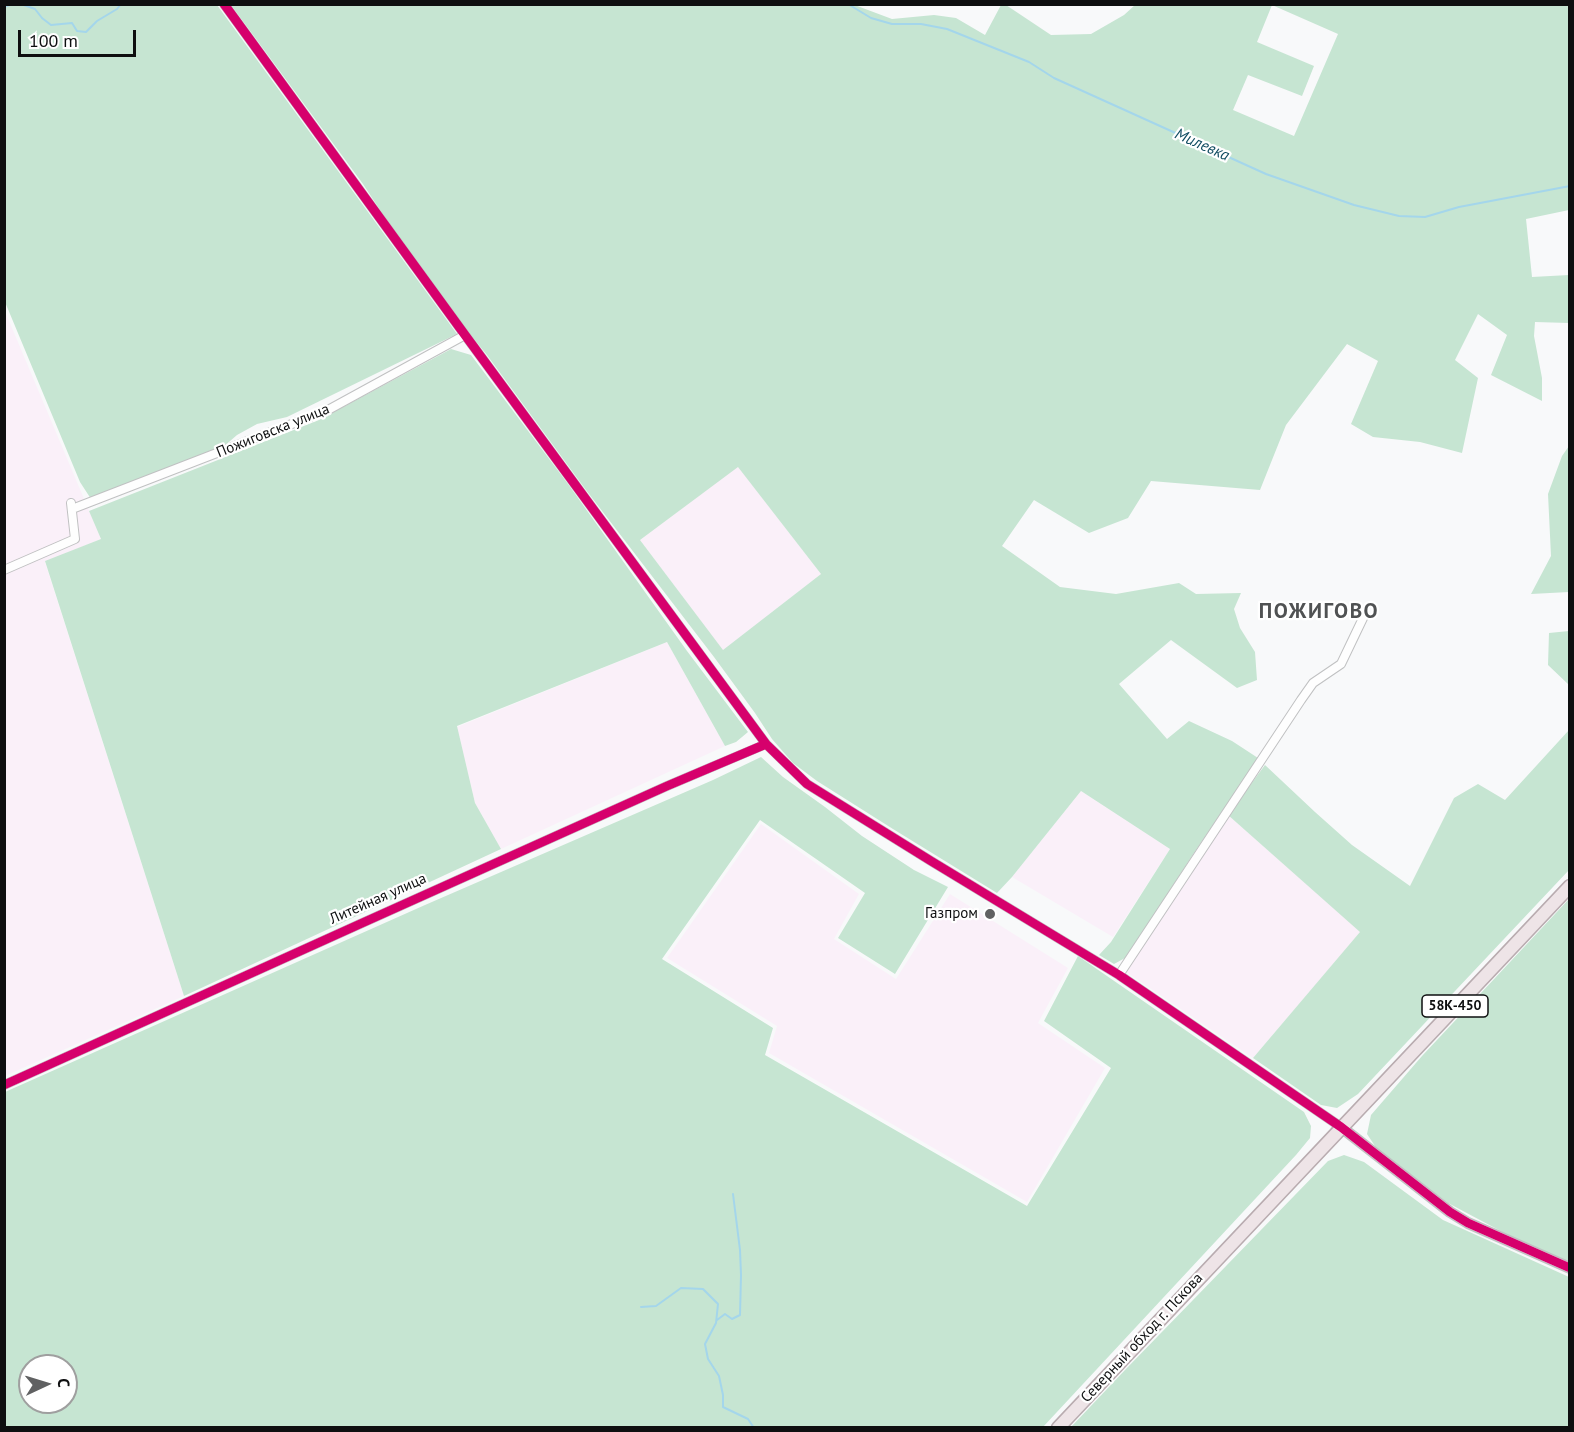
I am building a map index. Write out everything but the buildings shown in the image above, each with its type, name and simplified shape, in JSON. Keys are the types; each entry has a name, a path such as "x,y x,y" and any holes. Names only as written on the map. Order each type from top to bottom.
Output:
{"highway":[{"name":"58К-450","path":"1341,1127 1569,886"},
{"name":"Северный обход г. Пскова","path":"1058,1428 1341,1127"}],"street":[{"path":"224,4 766,744 807,784 1119,975 1341,1127 1450,1212 1468,1223 1569,1268"},
{"name":"Пожиговска улица","path":"4,570 75,539 71,506 328,410 465,335"},
{"path":"1119,975 1313,683 1341,664 1364,616"},
{"name":"Литейная улица","path":"4,1085 349,928 766,744"}],"shaded area":[{"path":"4,309 101,539 45,562 184,996 5,1076"},
{"path":"738,466 821,574 723,651 640,540"},
{"path":"667,642 725,746 501,849 475,803 457,727"},
{"path":"1081,791 1170,849 1113,937 1012,877"},
{"path":"1228,815 1361,932 1253,1058 1126,972"},
{"path":"761,824 859,894 834,939 896,979 950,894 1068,968 1038,1023 1105,1068 1027,1202 769,1053 777,1026 667,958"}],"green space":[{"path":"852,4 892,19 934,15 956,18 985,35 1001,5 1006,5 1051,35 1091,34 1124,15 1135,5 1272,5 1569,5 1569,210 1526,219 1532,277 1569,275 1569,323 1535,322 1534,336 1542,378 1542,401 1491,375 1507,335 1478,314 1455,360 1478,378 1462,453 1420,442 1373,437 1351,424 1378,361 1347,344 1286,425 1260,490 1151,481 1128,518 1089,533 1034,500 1002,546 1060,587 1116,594 1179,583 1196,594 1241,593 1234,609 1240,628 1255,652 1257,680 1237,688 1171,640 1119,684 1167,739 1189,721 1232,741 1258,758 1127,957 1114,964 1099,955 1111,942 1170,849 1081,791 997,893 817,781 793,763 772,739 714,657 586,490 487,355 426,280 363,184 231,5","holes":["1272,5 1338,34 1294,136 1233,110 1248,75 1302,96 1314,66 1257,42","738,467 821,574 723,650 640,540"]},
{"path":"4,5 217,5 457,334 287,417 257,424 237,435 222,448 145,476 91,499 80,482 5,302"},
{"path":"451,349 471,355 748,732 736,742 725,746 667,642 457,726 475,803 501,849 184,996 45,561 101,539 89,511 319,420"},
{"path":"1569,446 1569,592 1531,594 1551,556 1548,494 1562,456"},
{"path":"1570,631 1569,685 1548,665 1549,633"},
{"path":"1569,730 1569,870 1358,1094 1337,1108 1321,1105 1253,1058 1360,932 1228,815 1265,765 1352,845 1410,886 1454,798 1478,784 1505,800"},
{"path":"761,757 783,777 862,836 914,870 948,887 895,974 838,938 865,893 760,820 662,959 773,1028 765,1055 1027,1206 1111,1068 1044,1021 1078,956 1304,1112 1311,1126 1310,1138 1043,1427 5,1427 5,1092"},
{"path":"1569,899 1569,1263 1510,1236 1448,1203 1377,1149 1367,1134 1371,1115 1422,1056"},
{"path":"1344,1155 1364,1162 1443,1220 1569,1277 1569,1427 1071,1427 1328,1161"}],"waterway":[{"name":"Милевка","path":"4,7 12,4"},
{"name":"Милевка","path":"21,4 35,9 51,25 72,23 77,31 86,32 121,4"},
{"name":"Милевка","path":"848,4 871,18 892,24 921,24 947,29 1029,62 1054,78 1266,174 1354,205 1399,216 1425,217 1459,207 1570,186"},
{"path":"717,1320 725,1314 732,1319 740,1315 740,1250 733,1194"},
{"path":"641,1307 656,1306 681,1288 703,1289 718,1304 716,1323 705,1344 708,1359 719,1376 723,1407 748,1419 754,1428"}],"cycle path":[{"path":"224,4 766,744 807,784 1119,975 1341,1127 1450,1212 1468,1223 1570,1268"},
{"path":"4,1085 667,786 766,744"}],"place":[{"name":"Газпром","path":"990,914"}],"district":[{"name":"ПОЖИГОВО","path":"1319,612"}]}
